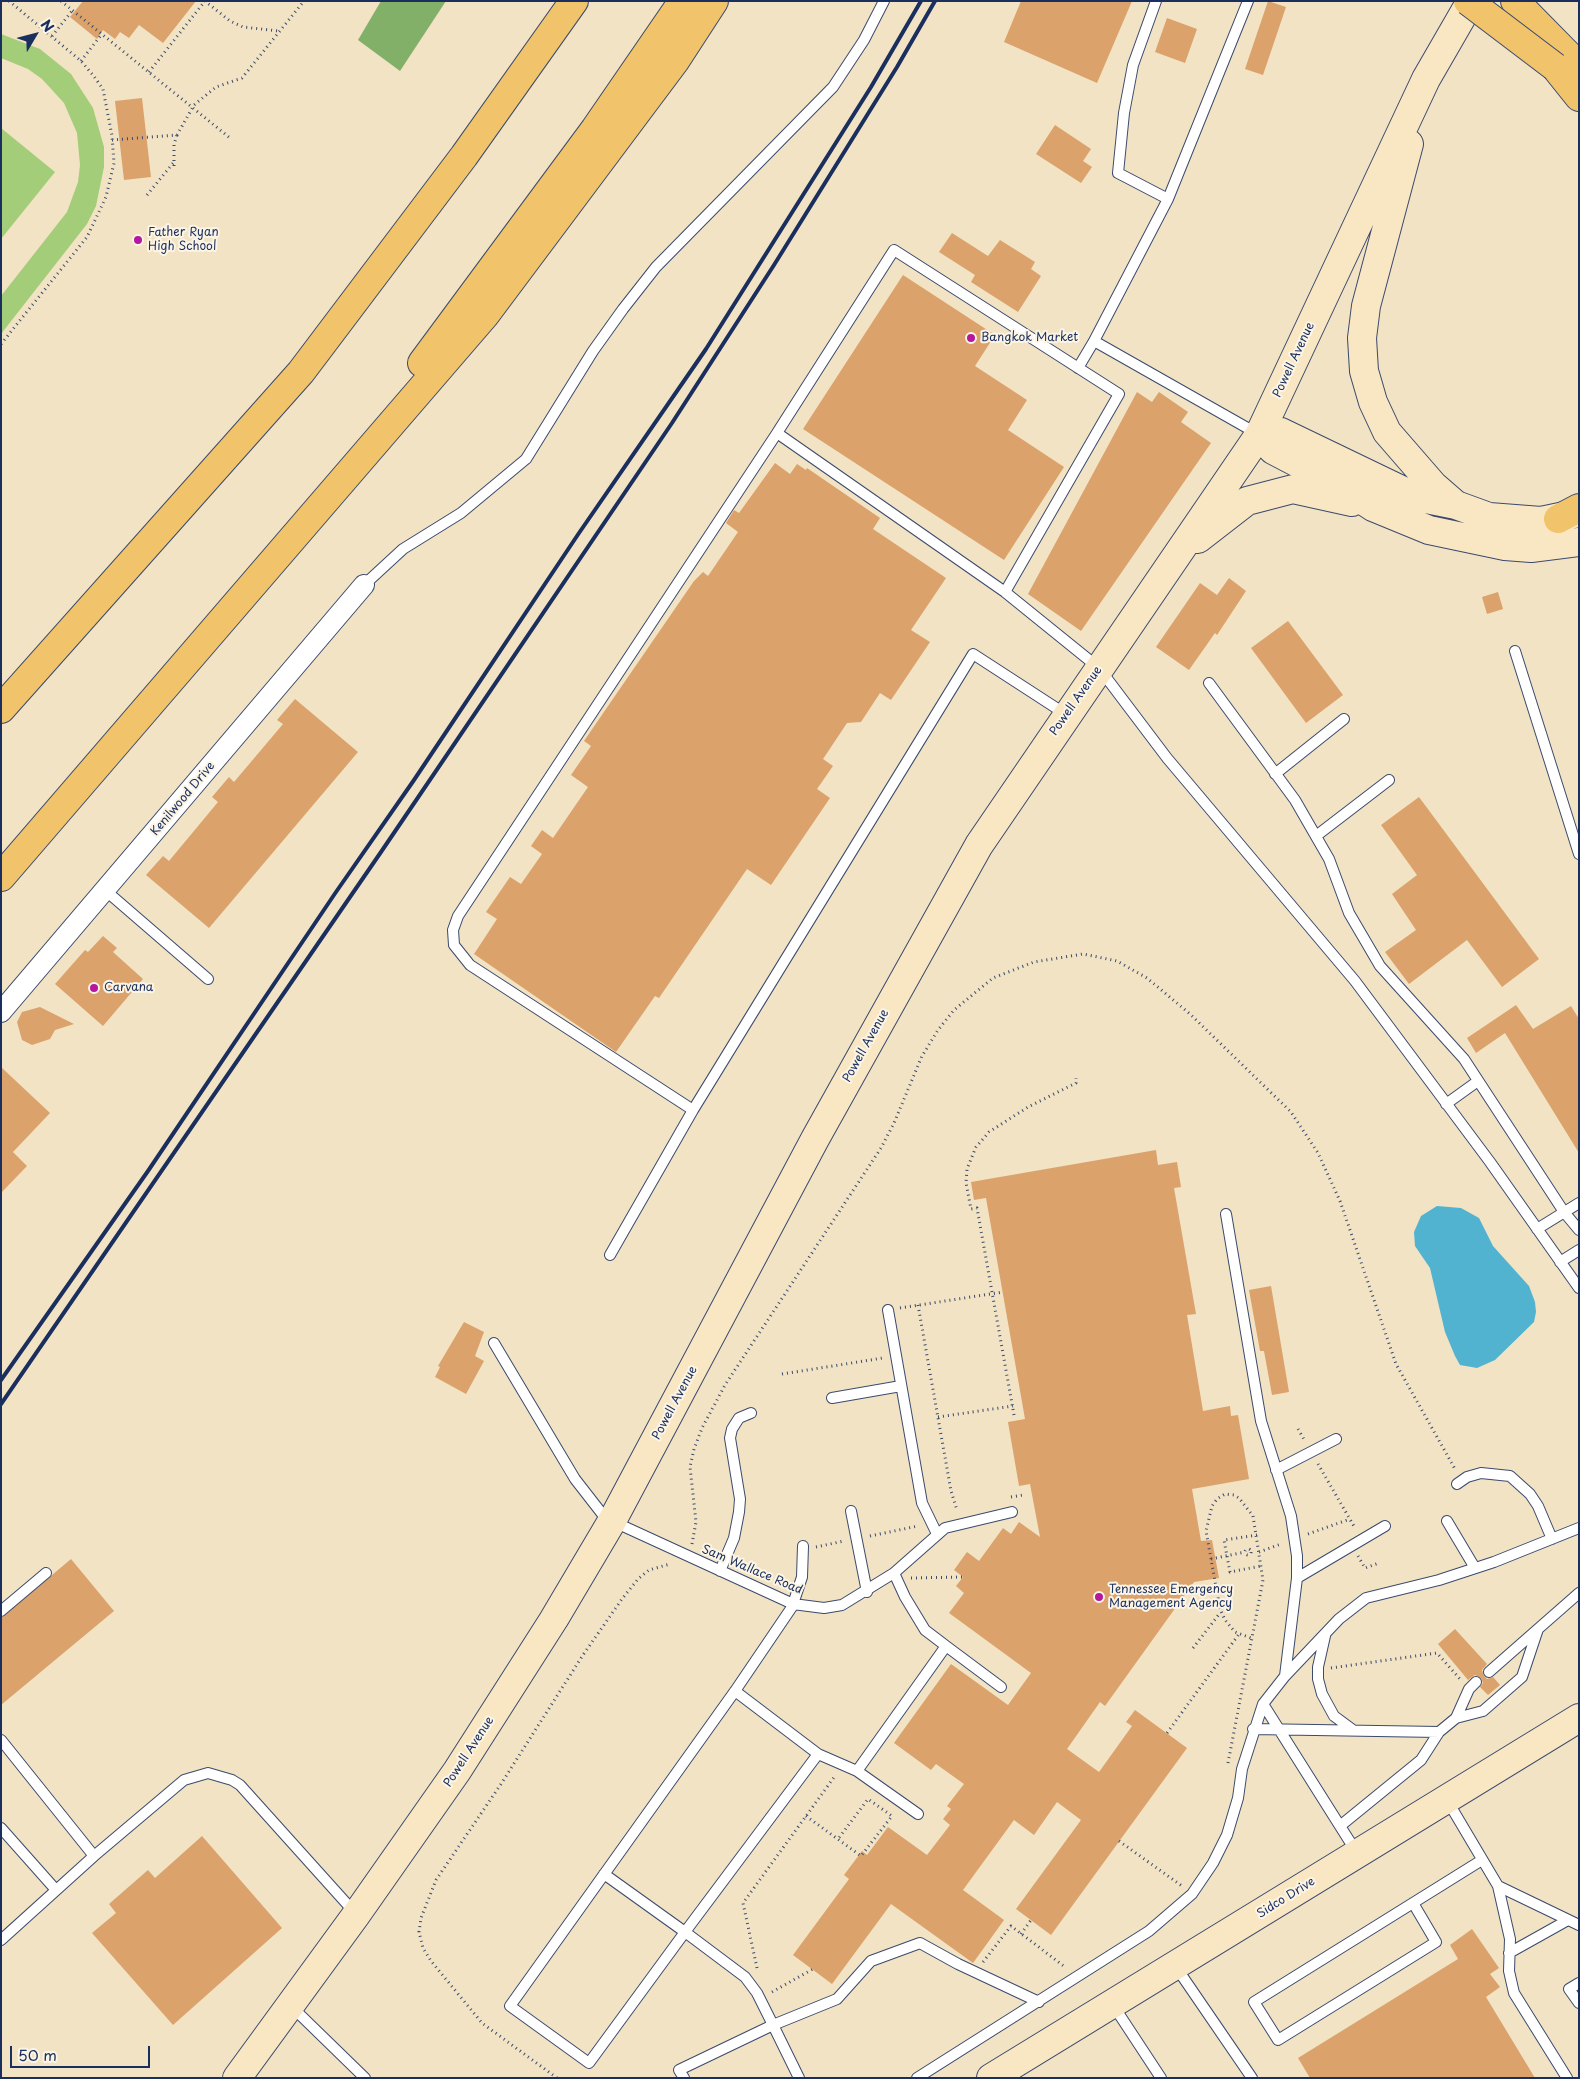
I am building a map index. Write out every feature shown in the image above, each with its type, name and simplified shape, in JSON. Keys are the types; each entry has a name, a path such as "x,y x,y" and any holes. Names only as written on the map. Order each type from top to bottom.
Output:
{"highway":[{"path":"1,709 301,372 464,156 574,1"},
{"path":"240,598 443,336 595,129 683,1"},
{"path":"1,877 485,316 675,61 714,1"},
{"path":"1469,1 1567,62"},
{"path":"1515,1 1567,62 1579,97"}],"main road":[{"name":"Powell Avenue","path":"237,2078 289,2004 356,1915 457,1771 554,1619 612,1521 925,939 979,845 1259,434 1426,80 1469,1"},
{"path":"1426,80 1366,306 1362,354 1373,402 1388,432 1433,485 1456,505"},
{"path":"1259,434 1281,432 1416,497 1456,505 1489,517 1506,520 1541,521 1572,513"},
{"path":"1259,434 1273,450 1340,485 1374,507"},
{"path":"1178,555 1246,501 1293,489 1374,507 1429,530 1505,546 1531,548 1579,542"},
{"name":"Sidco Drive","path":"992,2078 1579,1718"}],"street":[{"name":"Kenilwood Drive","path":"1,1012 364,586"}],"lane":[{"path":"364,586 403,550 461,513 526,459 593,351 623,309 656,267 833,86 864,40 884,1"},
{"path":"1156,1 1133,65 1124,113 1118,173 1168,198"},
{"path":"1078,368 1168,198 1248,1"},
{"path":"693,1110 470,966 456,950 453,930 458,916 490,864 777,433 894,250 1120,394 1005,592"},
{"path":"1094,340 1259,434"},
{"path":"777,433 1005,592 1099,668 1167,758 1355,981 1538,1229 1579,1288"},
{"path":"1516,651 1579,854"},
{"path":"610,1255 693,1110 973,654 1067,715"},
{"path":"1209,683 1295,800 1329,859 1349,913 1380,966 1464,1059 1564,1212 1579,1230"},
{"path":"1275,774 1344,719"},
{"path":"1316,836 1389,780"},
{"path":"105,890 208,979"},
{"path":"1446,1104 1478,1081"},
{"path":"1538,1229 1579,1203"},
{"path":"1226,1214 1261,1420 1291,1516 1297,1556 1297,1578 1286,1676"},
{"path":"1560,1262 1579,1250"},
{"path":"888,1310 922,1503 937,1534"},
{"name":"Sam Wallace Road","path":"494,1343 575,1479 598,1510 612,1521 794,1604 824,1608 842,1606 895,1576 937,1534 952,1525 1012,1512"},
{"path":"832,1398 901,1386"},
{"path":"720,1571 734,1538 740,1512 740,1499 730,1438 732,1429 739,1418 751,1413"},
{"path":"1276,1470 1336,1440"},
{"path":"1457,1484 1467,1477 1480,1473 1510,1476 1520,1483 1534,1500 1552,1539"},
{"path":"851,1511 866,1592"},
{"path":"1447,1521 1475,1568"},
{"path":"1297,1578 1385,1526"},
{"path":"918,2078 1149,1931 1192,1894 1214,1863 1227,1835 1238,1798 1242,1769 1253,1729 1263,1704 1286,1676 1350,1609 1366,1598 1418,1586 1475,1568 1579,1528"},
{"path":"803,1548 802,1577 794,1604 735,1691 510,2006 590,2064 685,1932 818,1754"},
{"path":"1,1611 46,1573"},
{"path":"895,1576 925,1630 1001,1686"},
{"path":"1488,1672 1579,1593"},
{"path":"1456,1718 1483,1711 1522,1677 1538,1628"},
{"path":"1326,1633 1320,1652 1318,1679 1328,1706 1334,1716 1354,1730"},
{"path":"857,1771 946,1646"},
{"path":"1340,1826 1421,1760 1439,1732 1456,1718 1472,1686"},
{"path":"735,1691 818,1754 857,1771 918,1814"},
{"path":"1263,1704 1358,1854"},
{"path":"1253,1729 1439,1732"},
{"path":"1,1740 94,1856"},
{"path":"1,1940 94,1856 184,1780 200,1775 215,1774 240,1785 356,1915"},
{"path":"1446,1799 1498,1886 1510,1939 1509,1971 1514,1993 1566,2078"},
{"path":"1,1828 56,1890"},
{"path":"1413,1903 1436,1942 1278,2040 1254,2002 1482,1860"},
{"path":"604,1874 745,1977 757,1993 799,2078"},
{"path":"1498,1886 1579,1925"},
{"path":"1510,1953 1568,1920"},
{"path":"684,2078 679,2070 773,2025 837,1999 871,1961 920,1943 975,1972 1039,2002"},
{"path":"1176,1966 1252,2078"},
{"path":"1579,1983 1570,1989 1579,2003"},
{"path":"289,2004 365,2078"},
{"path":"1112,2004 1161,2078"}],"path":[{"path":"1,344 87,237 100,211 114,163 103,89 81,61 10,1"},
{"path":"61,1 230,138"},
{"path":"149,72 205,1 230,21 243,27 280,31"},
{"path":"147,195 174,164 177,135 192,107 216,87 242,78 304,1"},
{"path":"52,36 72,11"},
{"path":"81,61 101,34"},
{"path":"112,140 177,135"},
{"path":"1014,1415 978,1208 971,1209 966,1183 966,1169 976,1148 989,1132 1028,1107 1076,1083 1076,1078"},
{"path":"888,1310 1003,1292"},
{"path":"918,1305 951,1491 958,1510"},
{"path":"782,1374 896,1356"},
{"path":"938,1418 1013,1406"},
{"path":"1298,1429 1365,1545 1357,1553 1363,1564 1368,1569 1379,1563"},
{"path":"1007,1498 1023,1495"},
{"path":"1227,1773 1230,1745 1262,1589 1262,1566 1253,1516 1234,1495 1222,1495 1212,1506 1207,1525 1210,1559 1220,1613 1239,1634 1251,1638"},
{"path":"803,1548 915,1528 930,1520 963,1508"},
{"path":"1256,1535 1224,1540 1230,1572 1262,1566"},
{"path":"1210,1559 1245,1552"},
{"path":"895,1576 963,1576"},
{"path":"1193,1648 1220,1613"},
{"path":"1167,1733 1239,1634"},
{"path":"1318,1669 1437,1654 1472,1686"},
{"path":"758,1972 743,1903 835,1777 840,1764"},
{"path":"806,1816 861,1856 892,1816 868,1799 838,1839"},
{"path":"1120,1841 1192,1894"},
{"path":"1178,1890 1185,1882"},
{"path":"1021,1934 1031,1920"},
{"path":"975,1972 1011,1926 1068,1969 1061,1972"}],"green space":[{"path":"381,1 446,1 400,71 358,40"},
{"path":"1,34 40,49 71,74 93,108 104,147 104,167 96,206 87,224 1,334 1,296 67,212 78,182 80,165 77,133 64,103 42,79 28,69 1,58"},
{"path":"1,128 55,172 1,239"}],"water":[{"path":"1437,1206 1461,1208 1479,1218 1493,1246 1529,1286 1535,1302 1534,1322 1495,1360 1477,1368 1460,1365 1455,1356 1445,1332 1430,1268 1415,1246 1414,1232 1421,1216"}],"building":[{"path":"83,1 196,1 163,43 139,25 129,38 120,32 115,39 103,30 97,39 70,17"},
{"path":"1021,1 1132,1 1097,83 1004,42"},
{"path":"1268,1 1286,7 1263,75 1245,69"},
{"path":"1167,18 1197,29 1185,63 1155,52"},
{"path":"142,98 151,177 124,180 115,101"},
{"path":"1055,125 1091,149 1083,161 1092,167 1081,183 1036,154"},
{"path":"952,233 988,256 1000,240 1035,262 1031,269 1041,276 1018,312 971,282 975,275 939,252"},
{"path":"903,275 995,335 975,366 1027,400 1008,430 1064,467 1004,560 803,429"},
{"path":"1137,392 1152,402 1159,392 1188,412 1181,422 1211,443 1081,631 1028,594"},
{"path":"775,463 790,474 797,464 806,470 807,468 880,518 873,529 946,578 911,630 930,642 891,700 880,693 861,722 847,723 823,759 833,766 817,789 830,798 771,885 747,869 659,998 655,996 616,1052 474,954 497,919 486,912 510,877 521,884 542,854 531,846 542,830 553,838 588,787 571,775 591,746 584,741 694,581 703,572 708,576 738,532 726,523 734,510 739,513"},
{"path":"1229,578 1246,591 1217,635 1215,633 1189,670 1156,647 1200,583 1217,595"},
{"path":"1498,592 1503,609 1487,614 1482,597"},
{"path":"1288,621 1343,695 1306,723 1251,648"},
{"path":"295,699 358,752 209,928 146,875 163,856 169,861 218,802 212,797 229,777 234,782 283,724 277,720"},
{"path":"1419,797 1539,959 1502,987 1467,940 1409,984 1385,952 1416,930 1392,894 1417,875 1381,825"},
{"path":"103,936 117,948 113,952 143,979 103,1026 55,984 85,950 88,952"},
{"path":"1516,1005 1533,1029 1571,1006 1579,1019 1579,1153 1505,1033 1476,1053 1467,1038"},
{"path":"40,1007 74,1024 55,1030 50,1039 32,1045 22,1040 17,1022 22,1012"},
{"path":"1,1067 50,1113 13,1152 27,1166 1,1193"},
{"path":"1156,1150 1158,1165 1177,1162 1181,1187 1174,1188 1196,1314 1187,1315 1203,1411 1230,1406 1231,1416 1238,1415 1249,1479 1192,1489 1201,1541 1212,1540 1219,1578 1194,1582 1105,1706 1100,1702 1067,1749 1099,1772 1132,1726 1126,1722 1135,1710 1187,1748 1051,1935 1016,1909 1081,1820 1057,1802 1034,1835 1014,1820 963,1890 1004,1920 973,1963 891,1904 832,1984 793,1955 849,1879 844,1875 862,1851 867,1855 888,1827 927,1855 950,1825 943,1819 951,1809 947,1806 964,1784 936,1764 931,1770 894,1743 951,1664 1008,1705 1031,1673 949,1613 964,1593 956,1586 963,1577 954,1570 967,1552 979,1561 1003,1528 1011,1534 1019,1522 1040,1537 1030,1484 1019,1486 1008,1422 1025,1419 986,1198 974,1200 971,1182"},
{"path":"1271,1286 1289,1392 1272,1395 1264,1351 1260,1351 1249,1290"},
{"path":"464,1322 484,1332 475,1356 484,1361 466,1394 435,1377 440,1367 438,1366"},
{"path":"71,1559 114,1611 1,1705 1,1618"},
{"path":"1455,1629 1487,1664 1482,1670 1484,1676 1487,1679 1493,1677 1500,1685 1488,1695 1480,1687 1483,1683 1481,1678 1475,1675 1468,1680 1438,1644"},
{"path":"202,1836 282,1928 173,2025 92,1933 116,1913 109,1904 148,1870 155,1878"},
{"path":"1472,1929 1499,1968 1490,1974 1500,1987 1486,1997 1535,2078 1310,2078 1298,2058 1458,1959 1450,1945"}],"railway":[{"path":"1,1380 148,1171 414,780 579,533 706,349 871,87 921,1"},
{"path":"1,1404 381,852 672,423 774,265 897,67 935,1"}],"place":[{"name":"Father Ryan High School","path":"138,240"},
{"name":"Bangkok Market","path":"971,338"},
{"name":"Carvana","path":"94,988"},
{"name":"Tennessee Emergency Management Agency","path":"1099,1597"}]}
